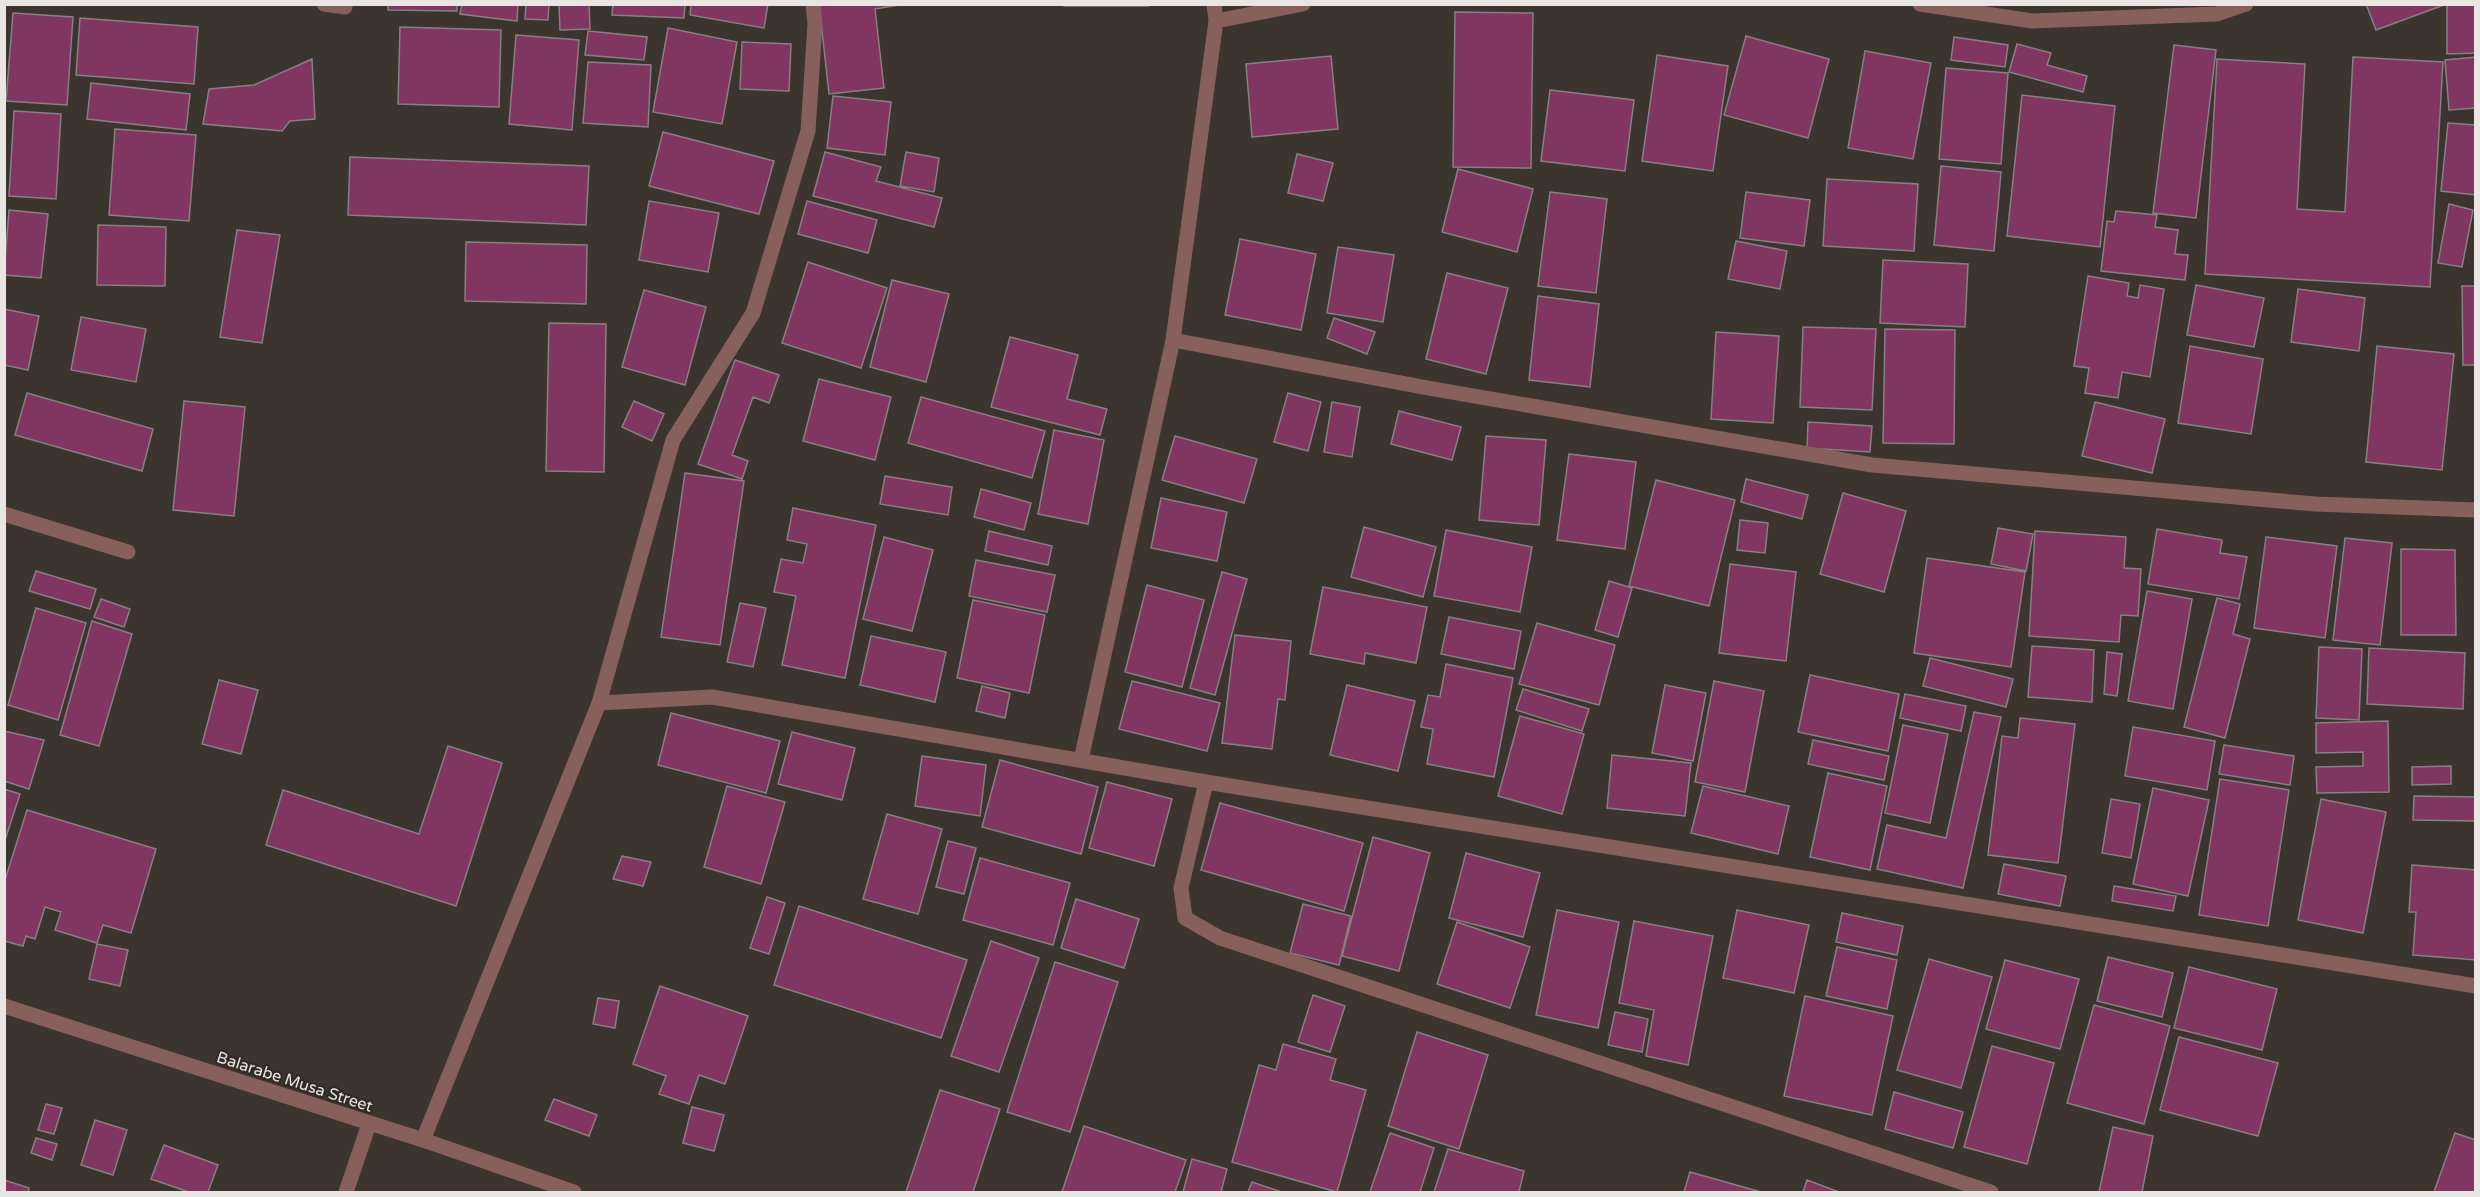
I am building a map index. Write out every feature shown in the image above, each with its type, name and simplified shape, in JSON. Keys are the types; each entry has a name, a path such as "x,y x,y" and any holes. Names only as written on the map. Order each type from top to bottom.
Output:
{"street":[{"path":"324,4 345,7 345,4"},
{"path":"423,1140 599,703 673,440 753,313 808,131 815,24 813,4"},
{"path":"1081,760 1173,340 1216,21 1214,4"},
{"path":"1216,21 1302,4"},
{"path":"1920,4 2032,21 2217,14 2246,4"},
{"path":"1173,340 1440,390 1872,465 2315,504 2475,510"},
{"path":"4,514 128,552"},
{"path":"599,703 712,697 1206,782 2475,986"},
{"path":"1206,782 1180,888 1185,918 1220,938 1991,1192"},
{"name":"Balarabe Musa Street","path":"4,1006 423,1140 574,1192"},
{"path":"346,1192 369,1124"}],"building":[{"path":"388,4 457,4 457,11 388,10"},
{"path":"462,4 518,4 517,21 460,14"},
{"path":"526,4 549,4 548,20 525,19"},
{"path":"559,4 589,4 590,29 560,30"},
{"path":"613,4 685,4 684,18 612,15"},
{"path":"691,4 768,4 764,28 690,15"},
{"path":"819,4 905,4 875,9 884,88 829,94"},
{"path":"1064,4 1148,4 1148,6 1064,6"},
{"path":"2366,4 2444,4 2444,5 2376,30"},
{"path":"2447,4 2476,4 2476,53 2447,54"},
{"path":"1455,12 1533,13 1531,168 1453,167"},
{"path":"13,13 73,17 67,105 6,101"},
{"path":"80,18 198,27 194,84 76,75"},
{"path":"400,27 501,30 499,107 398,104"},
{"path":"668,28 737,42 722,124 653,112"},
{"path":"588,31 647,37 644,60 585,55"},
{"path":"516,35 579,40 572,130 509,124"},
{"path":"1746,36 1829,59 1808,138 1724,115"},
{"path":"1954,37 2008,45 2005,67 1951,60"},
{"path":"742,42 791,44 789,91 740,89"},
{"path":"2017,44 2051,53 2047,65 2087,76 2083,92 2009,72"},
{"path":"2174,45 2216,50 2196,218 2153,213"},
{"path":"1865,51 1931,63 1913,159 1848,148"},
{"path":"1657,55 1728,66 1713,171 1642,161"},
{"path":"1331,56 1338,129 1252,137 1246,64"},
{"path":"2353,57 2443,62 2430,287 2205,274 2217,59 2305,64 2297,209 2345,212"},
{"path":"2476,57 2476,108 2449,110 2445,60"},
{"path":"312,59 315,119 290,121 282,131 203,124 209,89 254,85"},
{"path":"588,62 651,65 648,127 583,123"},
{"path":"1946,68 2008,73 2001,164 1939,159"},
{"path":"91,83 190,94 186,130 87,119"},
{"path":"1550,90 1634,100 1625,171 1541,161"},
{"path":"2022,95 2115,106 2100,247 2007,236"},
{"path":"833,96 891,102 885,155 827,148"},
{"path":"14,111 61,114 56,199 9,196"},
{"path":"2448,123 2476,125 2476,195 2441,191"},
{"path":"115,129 196,135 189,221 109,215"},
{"path":"663,132 774,161 759,214 649,186"},
{"path":"825,152 881,167 876,181 942,198 934,227 813,196"},
{"path":"906,152 939,158 934,192 900,186"},
{"path":"1297,154 1333,163 1323,201 1288,193"},
{"path":"350,157 589,166 586,225 348,215"},
{"path":"1941,166 2001,172 1994,251 1934,245"},
{"path":"1458,169 1533,189 1517,252 1442,232"},
{"path":"1827,179 1918,184 1914,251 1823,246"},
{"path":"1550,192 1607,199 1596,293 1538,286"},
{"path":"1746,192 1810,200 1804,246 1740,238"},
{"path":"649,201 719,213 708,272 639,260"},
{"path":"807,201 877,220 868,253 798,234"},
{"path":"2449,204 2473,210 2462,267 2438,263"},
{"path":"9,210 48,214 41,278 4,275"},
{"path":"2116,211 2157,215 2155,227 2178,230 2175,254 2188,255 2185,280 2101,271 2107,221 2114,222"},
{"path":"98,225 166,227 165,286 97,285"},
{"path":"237,230 280,235 262,343 220,337"},
{"path":"1240,239 1316,254 1301,330 1225,315"},
{"path":"1736,241 1787,251 1780,289 1728,279"},
{"path":"466,242 587,245 586,304 465,301"},
{"path":"1338,247 1394,255 1383,322 1327,313"},
{"path":"1883,260 1968,264 1965,327 1880,323"},
{"path":"808,262 887,288 861,368 782,343"},
{"path":"1447,273 1508,288 1486,374 1426,359"},
{"path":"2088,276 2129,283 2127,296 2138,298 2140,285 2164,289 2150,377 2122,372 2118,398 2085,393 2089,368 2074,366"},
{"path":"892,280 949,294 926,382 870,367"},
{"path":"2196,285 2264,298 2254,347 2187,335"},
{"path":"2462,286 2476,286 2476,365 2463,365"},
{"path":"2298,289 2365,298 2359,351 2291,342"},
{"path":"644,290 706,307 685,385 622,367"},
{"path":"1538,296 1599,304 1590,387 1529,380"},
{"path":"4,309 39,316 28,370 4,365"},
{"path":"81,317 146,329 136,382 71,370"},
{"path":"1334,318 1375,332 1367,354 1327,338"},
{"path":"549,323 606,324 604,472 546,471"},
{"path":"1803,327 1876,329 1872,410 1800,407"},
{"path":"1885,329 1955,330 1954,444 1883,443"},
{"path":"1716,332 1779,336 1773,423 1711,419"},
{"path":"1010,337 1078,355 1067,399 1107,409 1100,435 991,407"},
{"path":"2190,346 2263,359 2251,434 2178,423"},
{"path":"2377,346 2454,354 2442,470 2366,462"},
{"path":"735,360 779,375 769,403 753,397 732,455 748,461 742,479 698,464"},
{"path":"819,379 891,397 875,460 803,441"},
{"path":"27,393 153,429 142,471 15,435"},
{"path":"1288,393 1321,402 1308,451 1274,442"},
{"path":"921,397 1045,431 1032,478 908,443"},
{"path":"184,401 245,407 234,516 173,510"},
{"path":"634,401 664,414 652,441 622,427"},
{"path":"1332,402 1360,407 1352,457 1324,452"},
{"path":"2095,402 2165,419 2152,473 2082,456"},
{"path":"1399,411 1461,427 1452,460 1391,444"},
{"path":"1808,422 1872,426 1870,452 1807,448"},
{"path":"1054,430 1104,440 1088,524 1038,514"},
{"path":"1175,436 1257,459 1244,503 1162,480"},
{"path":"1486,436 1546,440 1539,525 1479,520"},
{"path":"1569,454 1636,462 1625,549 1557,540"},
{"path":"685,473 744,481 720,645 661,637"},
{"path":"885,476 952,487 948,515 880,504"},
{"path":"1746,479 1808,495 1802,519 1741,502"},
{"path":"1656,480 1735,500 1709,606 1629,586"},
{"path":"981,489 1031,503 1024,530 974,517"},
{"path":"1843,493 1906,511 1884,592 1820,574"},
{"path":"1161,498 1227,512 1217,561 1151,548"},
{"path":"793,508 876,525 845,678 782,665 796,596 774,592 781,559 803,563 807,544 787,540"},
{"path":"1740,520 1768,523 1765,553 1737,550"},
{"path":"1364,527 1436,547 1423,597 1351,577"},
{"path":"1998,528 2033,534 2026,571 1991,564"},
{"path":"2157,529 2222,540 2220,553 2247,557 2239,599 2148,584"},
{"path":"1446,530 1532,547 1520,612 1434,596"},
{"path":"989,531 1052,546 1048,565 985,551"},
{"path":"2035,531 2126,537 2124,568 2141,569 2138,616 2121,615 2119,642 2029,636"},
{"path":"884,537 933,550 912,631 863,619"},
{"path":"2266,537 2337,546 2325,638 2254,628"},
{"path":"2345,538 2392,543 2380,645 2333,640"},
{"path":"2401,549 2455,550 2456,635 2401,635"},
{"path":"1927,558 2025,572 2011,667 1914,653"},
{"path":"976,560 1055,575 1047,612 969,596"},
{"path":"1730,564 1796,572 1786,661 1719,653"},
{"path":"36,571 96,589 90,609 29,591"},
{"path":"1222,572 1247,579 1215,695 1190,688"},
{"path":"1609,581 1632,588 1618,637 1595,630"},
{"path":"1147,585 1204,600 1182,687 1125,672"},
{"path":"1323,587 1427,607 1416,663 1365,653 1364,664 1310,654"},
{"path":"2147,591 2192,599 2173,709 2128,701"},
{"path":"2217,598 2240,604 2233,634 2250,639 2225,738 2184,727"},
{"path":"101,599 130,609 124,627 94,617"},
{"path":"973,600 1045,615 1029,693 957,678"},
{"path":"740,603 766,608 753,667 727,662"},
{"path":"36,608 86,623 58,720 8,705"},
{"path":"1449,617 1521,631 1514,669 1441,654"},
{"path":"92,621 132,634 99,746 60,735"},
{"path":"1537,623 1615,645 1599,705 1519,684"},
{"path":"1235,635 1291,641 1285,700 1278,699 1272,749 1222,743"},
{"path":"871,636 946,652 935,702 860,685"},
{"path":"2032,646 2094,650 2092,702 2028,697"},
{"path":"2319,647 2362,649 2359,720 2316,718"},
{"path":"2369,648 2465,653 2463,709 2367,704"},
{"path":"2107,652 2122,654 2117,696 2104,694"},
{"path":"1930,658 2013,679 2006,707 1923,686"},
{"path":"1446,664 1513,678 1494,777 1427,764 1433,729 1421,727 1428,695 1440,697"},
{"path":"1810,675 1899,694 1888,751 1798,732"},
{"path":"219,680 258,690 241,754 202,744"},
{"path":"1132,681 1220,703 1207,751 1119,729"},
{"path":"1714,681 1764,691 1745,792 1695,782"},
{"path":"1347,685 1415,701 1398,771 1330,755"},
{"path":"1665,685 1706,693 1693,761 1652,753"},
{"path":"982,686 1010,693 1005,718 976,711"},
{"path":"1523,689 1589,709 1582,731 1516,710"},
{"path":"1905,694 1966,706 1961,731 1900,718"},
{"path":"1974,712 2001,717 1963,888 1877,869 1887,825 1946,838"},
{"path":"671,713 780,741 766,793 658,765"},
{"path":"1520,716 1584,734 1562,814 1498,796"},
{"path":"2020,718 2075,724 2058,863 1988,855 2002,736 2018,738"},
{"path":"2388,721 2389,792 2317,793 2316,767 2363,766 2363,752 2316,753 2316,723"},
{"path":"1903,725 1948,734 1930,823 1885,813"},
{"path":"2133,727 2215,741 2207,790 2125,776"},
{"path":"4,731 44,740 29,789 4,781"},
{"path":"792,732 855,748 842,800 778,784"},
{"path":"1813,740 1889,756 1884,780 1808,764"},
{"path":"2224,745 2294,756 2290,785 2219,774"},
{"path":"448,746 502,763 456,906 266,845 283,790 419,834"},
{"path":"1612,755 1691,763 1685,816 1607,808"},
{"path":"922,756 986,765 980,816 915,806"},
{"path":"1000,760 1098,787 1081,854 982,827"},
{"path":"2451,766 2451,784 2412,785 2412,767"},
{"path":"1828,773 1887,786 1870,870 1810,857"},
{"path":"2220,779 2289,790 2268,926 2199,915"},
{"path":"1107,782 1172,799 1154,866 1089,848"},
{"path":"727,786 785,802 761,884 704,867"},
{"path":"1703,786 1789,806 1778,854 1691,833"},
{"path":"2153,788 2209,800 2188,896 2133,884"},
{"path":"4,789 20,794 4,843"},
{"path":"2414,796 2475,797 2475,821 2413,820"},
{"path":"2111,799 2140,804 2131,858 2102,853"},
{"path":"2321,799 2386,812 2363,933 2298,920"},
{"path":"1220,803 1363,843 1344,911 1201,870"},
{"path":"27,810 156,849 131,933 103,925 97,943 55,930 61,912 45,907 35,939 26,936 23,946 4,941 4,883"},
{"path":"887,814 942,829 918,914 863,899"},
{"path":"1373,837 1430,853 1399,971 1342,956"},
{"path":"948,841 976,848 964,894 936,887"},
{"path":"1466,853 1540,873 1523,937 1449,918"},
{"path":"622,856 651,862 643,886 613,879"},
{"path":"980,858 1070,883 1053,945 963,920"},
{"path":"2004,864 2066,876 2060,906 1998,894"},
{"path":"2412,865 2476,870 2476,960 2413,955 2416,912 2409,912"},
{"path":"2114,886 2176,896 2173,911 2112,901"},
{"path":"767,897 785,903 769,954 750,948"},
{"path":"1076,899 1139,919 1124,968 1061,948"},
{"path":"1303,904 1351,916 1339,965 1290,953"},
{"path":"799,906 967,960 941,1038 774,985"},
{"path":"1557,910 1619,922 1598,1028 1536,1015"},
{"path":"1737,910 1809,925 1794,993 1723,978"},
{"path":"1842,913 1903,926 1897,955 1836,942"},
{"path":"1634,921 1713,936 1688,1065 1646,1056 1654,1010 1619,1003"},
{"path":"1457,922 1530,947 1510,1008 1437,984"},
{"path":"991,941 1039,958 999,1072 951,1056"},
{"path":"97,944 128,950 120,986 89,979"},
{"path":"1837,947 1897,960 1887,1009 1826,996"},
{"path":"2108,957 2173,973 2162,1017 2097,1001"},
{"path":"1929,959 1992,977 1961,1088 1897,1070"},
{"path":"2005,960 2079,979 2060,1049 1986,1029"},
{"path":"1055,962 1118,982 1070,1132 1007,1112"},
{"path":"2189,967 2277,989 2262,1050 2174,1028"},
{"path":"660,986 748,1016 725,1084 699,1075 689,1104 659,1094 666,1076 633,1064"},
{"path":"1313,995 1345,1006 1330,1052 1298,1042"},
{"path":"1805,996 1893,1016 1872,1115 1784,1096"},
{"path":"598,998 619,1001 615,1028 593,1024"},
{"path":"2094,1005 2170,1026 2144,1124 2067,1103"},
{"path":"1615,1012 1648,1019 1642,1052 1608,1045"},
{"path":"1417,1032 1488,1055 1459,1149 1388,1126"},
{"path":"2179,1037 2278,1063 2258,1136 2160,1110"},
{"path":"1283,1044 1336,1059 1330,1080 1366,1090 1337,1192 1232,1162 1259,1065 1276,1070"},
{"path":"1992,1046 2054,1063 2027,1164 1964,1147"},
{"path":"940,1090 1000,1109 973,1192 906,1192"},
{"path":"1894,1092 1963,1112 1953,1148 1885,1129"},
{"path":"554,1099 597,1115 589,1136 545,1120"},
{"path":"46,1104 62,1108 54,1134 38,1130"},
{"path":"692,1107 724,1115 714,1151 683,1143"},
{"path":"95,1120 127,1130 113,1175 81,1165"},
{"path":"1084,1126 1186,1160 1175,1192 1062,1192"},
{"path":"2113,1127 2153,1136 2142,1192 2099,1192"},
{"path":"1390,1133 1434,1148 1420,1192 1370,1192"},
{"path":"2455,1133 2476,1140 2476,1192 2434,1192"},
{"path":"36,1138 57,1144 52,1160 31,1153"},
{"path":"164,1145 218,1165 208,1192 189,1192 151,1179"},
{"path":"1448,1149 1524,1171 1519,1192 1434,1192"},
{"path":"1192,1159 1227,1169 1221,1192 1183,1192"},
{"path":"1690,1172 1761,1192 1684,1192"},
{"path":"4,1180 29,1188 28,1192 4,1192"},
{"path":"1807,1180 1839,1192 1803,1192"},
{"path":"1252,1182 1282,1192 1248,1192"}]}
